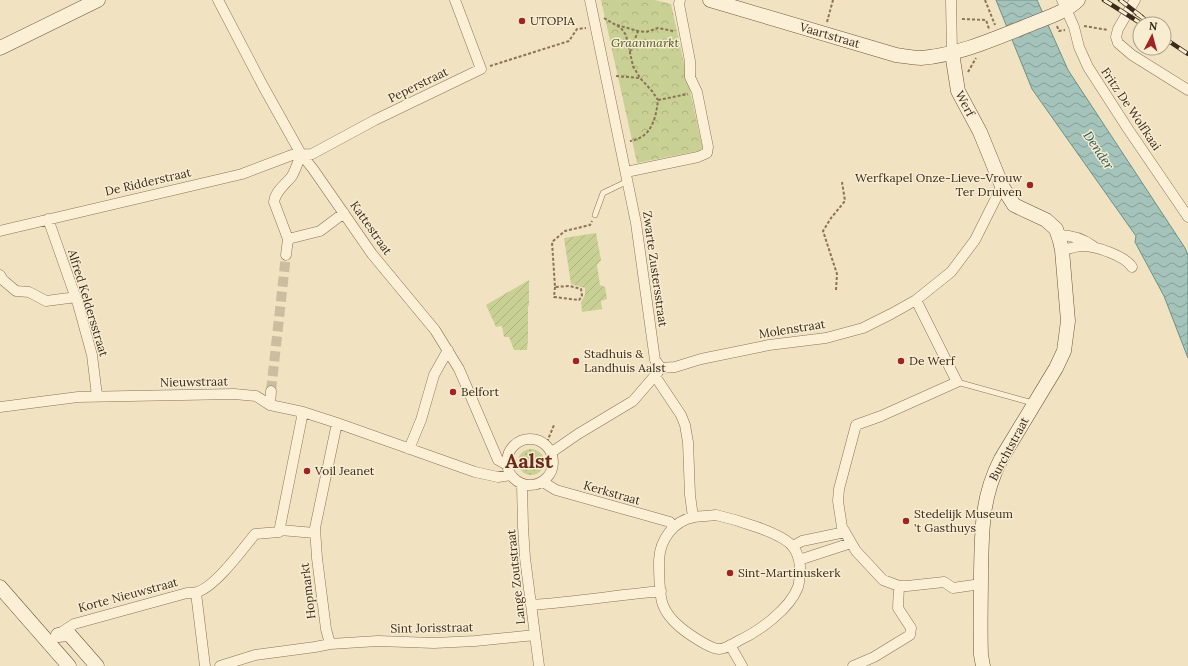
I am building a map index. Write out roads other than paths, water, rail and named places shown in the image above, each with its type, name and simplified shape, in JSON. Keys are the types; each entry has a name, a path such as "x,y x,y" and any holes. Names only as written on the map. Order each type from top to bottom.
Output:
{"street":[{"path":"0,48 98,0"},
{"name":"Kattestraat","path":"218,0 301,154 314,169 372,254 435,330 460,369 498,460 507,465"},
{"name":"Peperstraat","path":"301,154 312,154 375,120 481,69 455,0"},
{"path":"590,0 627,176 698,157 707,153 708,148 697,92 690,77 690,61 679,4 680,0"},
{"name":"Vaartstraat","path":"710,0 896,55 920,58 952,53"},
{"path":"951,0 952,53 998,33 1054,19 1064,4 1078,0"},
{"path":"1135,0 1117,31 1117,40 1123,49 1188,90"},
{"name":"Fritz De Wolfkaai","path":"1064,4 1088,67 1188,217"},
{"name":"Werf","path":"952,53 958,91 980,132 1002,186 1014,205 1046,220 1056,229 1060,242"},
{"path":"286,255 288,239 274,202 275,196 292,175 301,154"},
{"name":"De Ridderstraat","path":"0,231 242,174 292,155 301,154"},
{"name":"Zwarte Zustersstraat","path":"627,176 636,222 655,360 658,372 685,425 688,442 690,495 693,517"},
{"name":"Molenstraat","path":"658,372 701,359 769,345 826,338 863,328 916,300 951,272 975,240 1002,186"},
{"path":"288,239 320,231 344,213"},
{"name":"Alfred Keldersstraat","path":"48,219 75,296 92,355 97,396"},
{"path":"1060,242 1070,235 1121,258 1128,262 1132,267"},
{"path":"1060,242 1094,247"},
{"name":"Burchtstraat","path":"983,666 981,655 981,584 983,512 987,492 998,466 1064,351 1068,321 1060,242"},
{"path":"0,275 3,280 16,290 29,292 46,301 75,296"},
{"path":"916,300 957,382 881,416 856,425 838,500 842,527 856,551 883,580 899,586 944,582 953,588 981,584"},
{"path":"409,449 421,420 434,375 448,350"},
{"path":"549,448 578,434 633,401 658,372"},
{"path":"270,405 271,391"},
{"name":"Nieuwstraat","path":"0,407 97,396 234,394 256,396 270,405 303,412 337,423 475,472 498,477 511,475"},
{"path":"280,530 303,412"},
{"name":"Hopmarkt","path":"330,644 326,629 317,558 315,528 337,423"},
{"path":"527,438 542,441 549,448 554,459 554,465 552,472 543,482 529,486 516,481 511,475 507,465 508,454 513,446 519,441 527,438"},
{"name":"Kerkstraat","path":"543,482 556,490 670,522 672,528"},
{"name":"Lange Zoutstraat","path":"522,484 525,551 539,666"},
{"path":"716,516 727,518 778,535 787,540 793,546 797,552 799,560 800,578 794,596 765,626 746,638 725,648 713,648 680,627 663,606 659,553 665,538 672,528 680,522 693,517 716,516"},
{"path":"205,666 196,593 207,587 226,568 255,534 280,532 280,530 315,533"},
{"path":"793,546 802,541 845,532"},
{"path":"799,560 851,544"},
{"path":"852,666 874,657 910,635 911,628 898,608 899,586"},
{"path":"0,587 54,639 69,666"},
{"path":"531,605 573,602 609,596 661,591"},
{"name":"Korte Nieuwstraat","path":"54,639 74,624 187,593 196,593"},
{"path":"54,639 69,634 97,666"},
{"name":"Sint Jorisstraat","path":"330,644 378,641 434,643 475,641 535,635"},
{"path":"220,666 255,655 330,644"},
{"path":"730,645 742,666"}],"lane":[{"path":"595,215 603,193 627,176"},
{"path":"957,382 1034,404"}],"water":[{"name":"Dender","path":"996,0 1037,0 1068,70 1185,248 1188,255 1188,358 1164,296 1135,242 1136,236 1032,89"}],"tunnel":[{"path":"271,391 286,255"}],"railway":[{"path":"1104,0 1132,18"},
{"path":"1120,0 1141,16"},
{"path":"1172,43 1188,54"}],"place":[{"name":"UTOPIA","path":"522,21"},
{"name":"Werfkapel Onze-Lieve-Vrouw Ter Druiven","path":"1030,185"},
{"name":"Stadhuis & Landhuis Aalst","path":"576,361"},
{"name":"De Werf","path":"901,361"},
{"name":"Belfort","path":"453,392"},
{"name":"Voil Jeanet","path":"307,471"},
{"name":"Stedelijk Museum 't Gasthuys","path":"906,521"},
{"name":"Sint-Martinuskerk","path":"730,573"}],"district":[{"name":"Aalst","path":"529,461"}],"park label":[{"name":"Graanmarkt","path":"645,43"}]}
